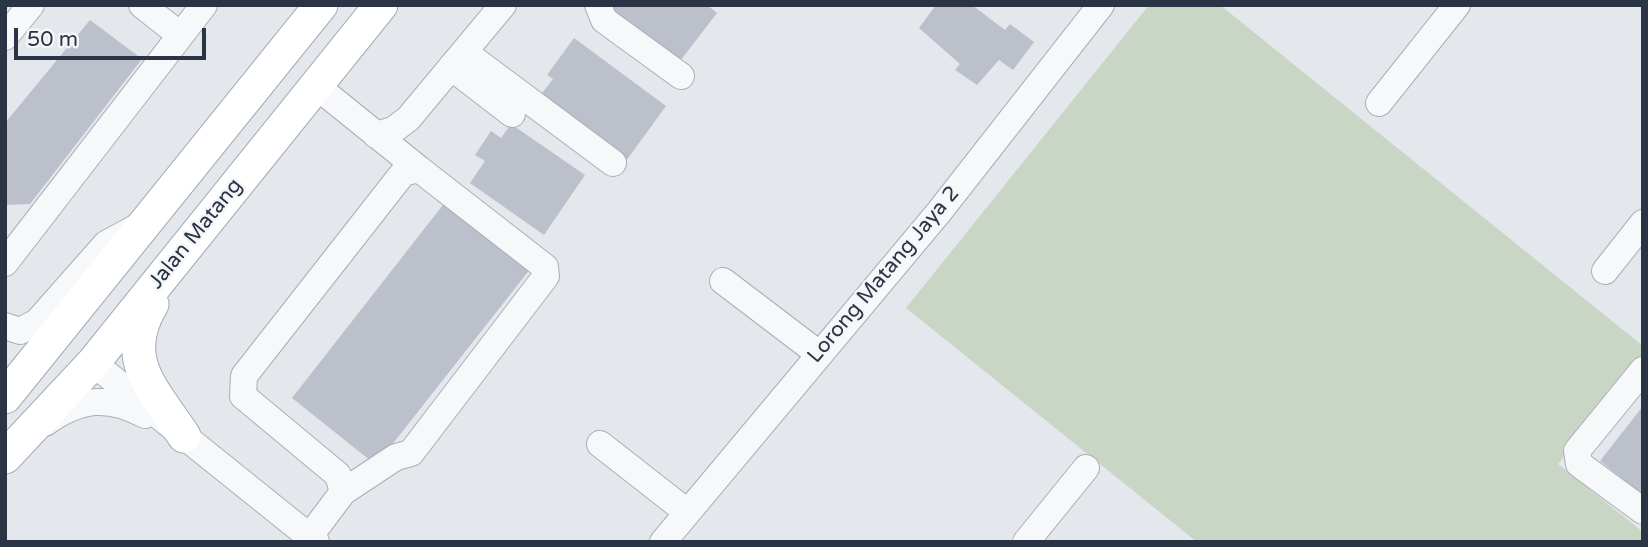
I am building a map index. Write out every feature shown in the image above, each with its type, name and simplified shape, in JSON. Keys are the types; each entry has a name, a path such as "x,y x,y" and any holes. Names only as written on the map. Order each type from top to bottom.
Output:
{"main road":[{"path":"5,397 24,378 321,5"},
{"name":"Jalan Matang","path":"93,363 381,5"},
{"path":"184,436 142,373 136,346 140,324 186,247"},
{"path":"12,439 61,368 93,363"}],"street":[{"path":"5,37 31,5"},
{"path":"142,5 180,35"},
{"path":"5,263 204,5"},
{"path":"376,135 393,130 408,120 503,5"},
{"path":"597,5 604,20 681,76"},
{"name":"Lorong Matang Jaya 2","path":"663,542 939,212 1101,5"},
{"path":"1379,103 1457,5"},
{"path":"458,60 512,114"},
{"path":"458,60 613,163"},
{"path":"93,363 313,539 343,492 396,457 411,453 546,276 545,267 315,85"},
{"path":"343,492 338,475 243,396 244,376 403,173 419,169"},
{"path":"1605,271 1643,223"},
{"path":"5,326 20,331 37,322 106,244 144,224"},
{"path":"723,281 819,354"},
{"path":"1643,370 1577,451 1576,458 1579,464 1643,511"},
{"path":"12,439 79,404 110,401 131,408 184,436"},
{"path":"600,444 687,512"},
{"path":"1026,542 1086,468"}],"green space":[{"path":"1149,5 1220,5 1643,346 1643,358 1558,464 1643,532 1643,542 1197,542 906,308"}],"building":[{"path":"609,5 707,5 717,13 677,65 605,10"},
{"path":"936,5 972,5 1005,30 1010,24 1034,42 1013,70 999,60 977,85 955,70 960,64 919,28"},
{"path":"90,20 142,59 30,204 5,205 5,123"},
{"path":"574,38 666,106 626,161 539,97 553,79 547,75"},
{"path":"511,124 585,175 544,235 470,183 485,161 475,155 491,131 501,138"},
{"path":"446,201 531,268 376,465 292,398"},
{"path":"1643,406 1643,495 1600,461"}]}
